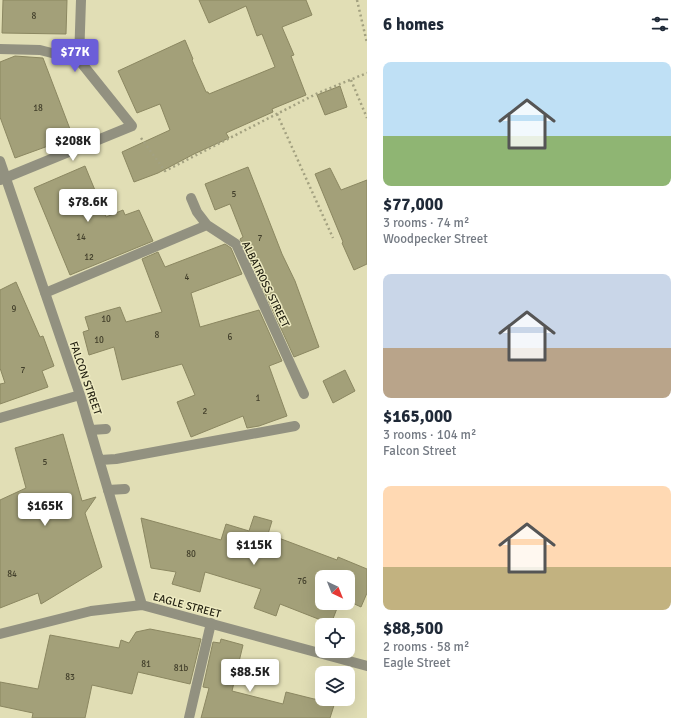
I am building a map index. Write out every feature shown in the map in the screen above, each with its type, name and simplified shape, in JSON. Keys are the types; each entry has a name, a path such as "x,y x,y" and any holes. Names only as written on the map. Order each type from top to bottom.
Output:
{"street":[{"path":"79,60 81,0"},
{"path":"0,49 40,50 79,60 132,126 3,179"},
{"name":"FALCON STREET","path":"0,160 3,179 80,395 142,605"},
{"name":"ALBATROSS STREET","path":"191,198 197,212 207,224 236,244 304,394"},
{"path":"44,293 207,224"},
{"path":"0,418 80,395"},
{"path":"100,460 116,459 295,426"},
{"path":"91,430 106,429"},
{"path":"108,490 125,489"},
{"name":"EAGLE STREET","path":"0,634 91,611 142,605 367,666"},
{"path":"189,718 211,623"}],"path":[{"path":"357,0 367,43"},
{"path":"132,126 165,171 318,93 367,73"},
{"path":"351,80 367,118"},
{"path":"277,114 333,238"}],"building":[{"path":"3,0 67,0 66,34 2,33"},
{"path":"199,0 306,0 312,15 282,27 294,55 291,56 306,95 272,109 273,112 226,133 229,138 158,173 134,182 122,152 170,130 160,104 137,113 118,71 185,40 206,92 209,94 275,67 262,34 257,36 246,6 209,23"},
{"path":"15,56 43,58 73,137 15,158 0,117 0,62"},
{"path":"340,86 347,107 325,115 317,95"},
{"path":"85,166 106,217 123,210 125,215 139,210 153,241 70,275 34,188"},
{"path":"248,167 282,254 295,281 319,347 294,357 240,239 243,237 230,204 215,210 205,184"},
{"path":"330,168 341,190 367,180 367,264 354,270 315,174"},
{"path":"225,244 231,248 242,274 191,293 200,327 259,310 282,361 269,366 287,416 259,426 247,428 243,416 191,437 177,402 195,395 182,364 122,380 114,347 89,355 83,332 89,330 85,317 120,307 126,322 162,312 142,259 158,252 165,267"},
{"path":"16,282 40,337 43,336 54,366 42,371 48,387 0,404 0,384 5,383 0,368 0,290"},
{"path":"345,370 355,391 333,403 323,381"},
{"path":"63,434 82,501 96,497 85,513 102,567 41,604 38,593 0,608 0,500 26,488 15,448"},
{"path":"254,516 272,521 268,534 337,560 338,557 367,569 367,593 361,607 355,604 355,570 315,570 315,610 336,610 333,618 316,618 280,604 276,616 254,608 261,589 205,572 200,592 172,584 176,572 151,568 141,518 221,540 226,524 249,531"},
{"path":"150,629 201,639 190,684 138,672 132,694 92,685 85,718 32,718 33,713 0,706 0,682 38,689 50,635 119,648 121,640 129,643 136,632"},
{"path":"221,639 243,645 232,691 283,704 286,692 315,699 315,706 334,706 330,718 201,718 209,688 203,687 213,642 220,643"}]}
